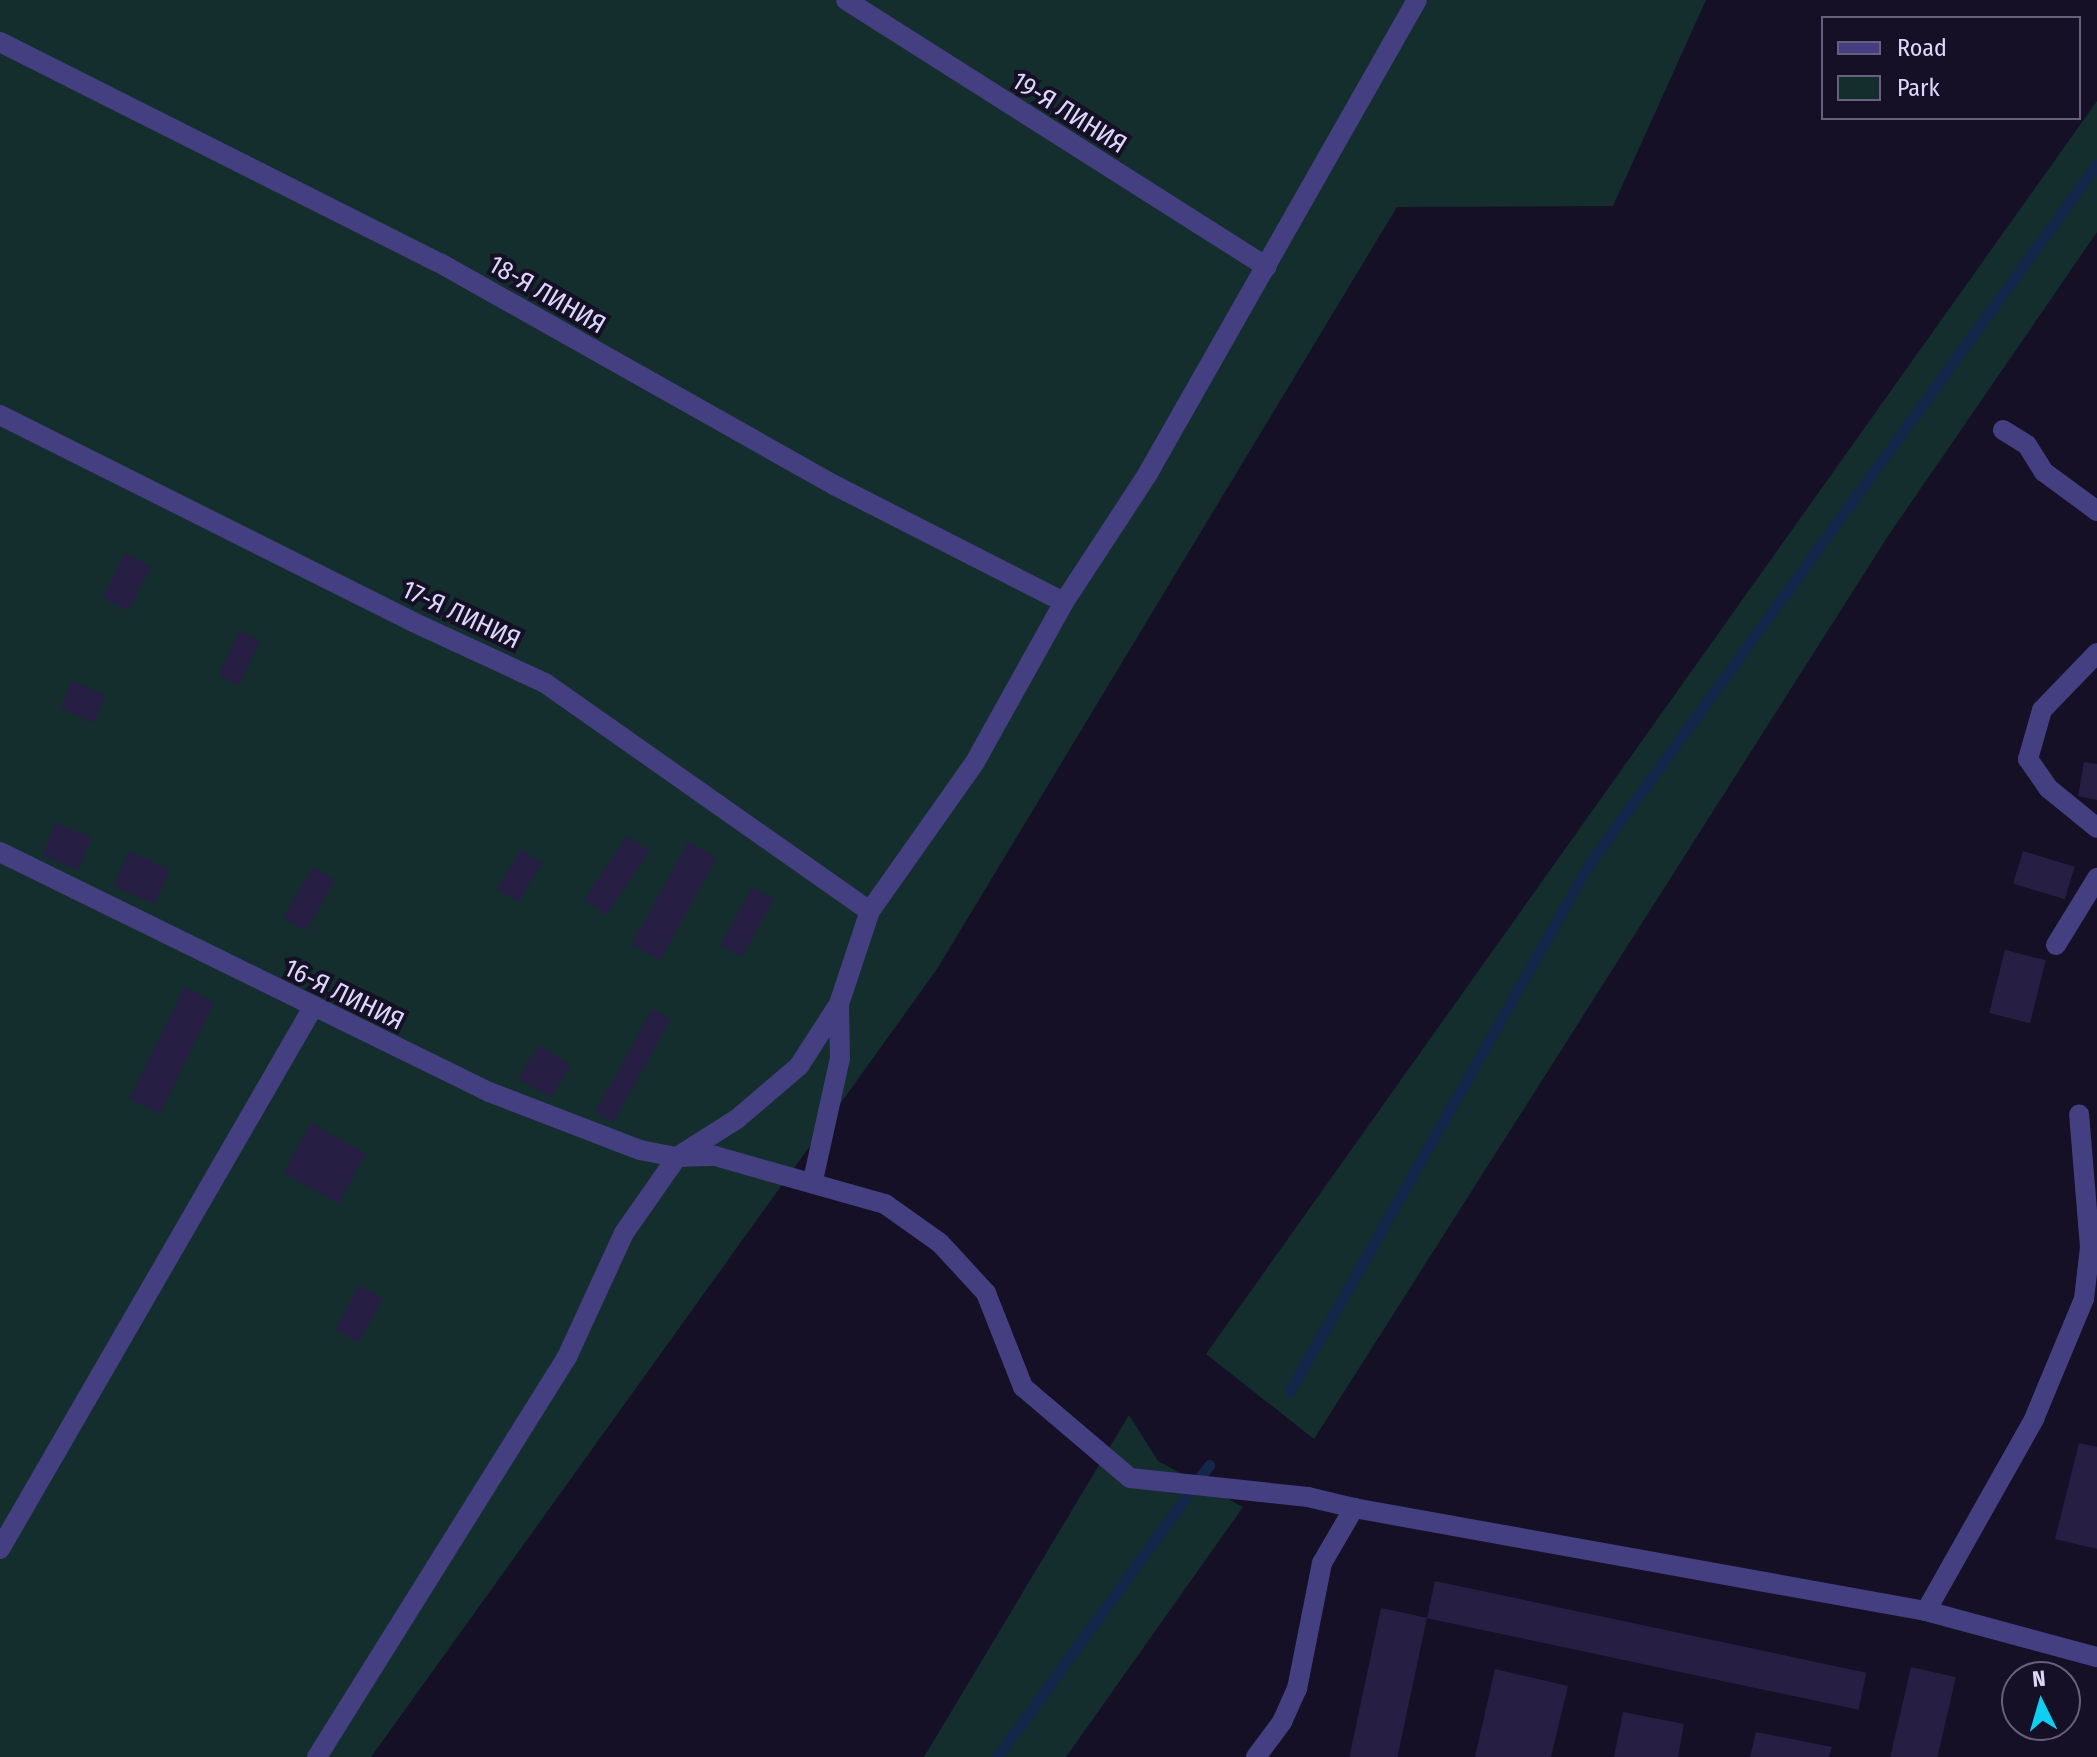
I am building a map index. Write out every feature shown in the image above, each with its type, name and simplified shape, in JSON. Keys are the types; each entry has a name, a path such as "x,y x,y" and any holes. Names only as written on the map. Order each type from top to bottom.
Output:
{"street":[{"name":"19-Я ЛИНИЯ","path":"846,0 1266,267"},
{"path":"317,1757 567,1357 624,1233 677,1157 737,1119 799,1066 839,1004 870,911 975,762 1064,602 1147,475 1417,0"},
{"name":"18-Я ЛИНИЯ","path":"0,42 440,263 820,478 1064,602"},
{"name":"17-Я ЛИНИЯ","path":"0,415 545,683 870,911"},
{"path":"2003,430 2027,445 2044,472 2097,511"},
{"path":"2097,653 2042,710 2028,759 2048,788 2097,828"},
{"name":"16-Я ЛИНИЯ","path":"0,852 312,1009 489,1092 640,1150 677,1157 715,1156 813,1180 885,1204 940,1243 986,1293 1023,1387 1130,1478 1308,1497 1354,1508 1926,1611 2097,1657"},
{"path":"2056,945 2097,878"},
{"path":"813,1180 840,1058 839,1004"},
{"path":"0,1549 312,1009"},
{"path":"1926,1611 2034,1419 2084,1299 2090,1247 2079,1114"},
{"path":"1256,1757 1282,1722 1297,1689 1322,1563 1354,1508"}],"green space":[{"path":"0,0 1706,0 1613,206 1397,207 937,969 371,1757 0,1757"},
{"path":"2097,101 2097,232 1888,536 1314,1439 1206,1354"},
{"path":"1129,1415 1158,1461 1243,1507 1066,1757 924,1757"}],"building":[{"path":"125,553 151,566 128,611 102,598"},
{"path":"239,631 260,641 239,685 218,675"},
{"path":"72,681 106,696 94,723 60,707"},
{"path":"2084,762 2097,764 2097,800 2078,796"},
{"path":"55,823 91,837 79,870 42,856"},
{"path":"627,836 649,851 606,915 584,900"},
{"path":"688,842 717,858 660,960 631,944"},
{"path":"521,850 542,863 518,902 497,889"},
{"path":"129,851 170,869 155,904 114,886"},
{"path":"2023,851 2075,867 2065,899 2013,884"},
{"path":"312,867 335,880 306,931 283,919"},
{"path":"752,887 774,899 742,957 720,945"},
{"path":"2005,950 2046,960 2030,1023 1989,1013"},
{"path":"184,987 215,1002 160,1113 130,1098"},
{"path":"652,1009 670,1019 613,1122 595,1112"},
{"path":"539,1045 571,1066 550,1098 518,1078"},
{"path":"311,1123 366,1154 338,1203 283,1173"},
{"path":"359,1285 383,1298 359,1343 335,1330"},
{"path":"2079,1443 2097,1447 2097,1549 2055,1539"},
{"path":"1435,1581 1866,1673 1858,1710 1427,1618"},
{"path":"1381,1608 1427,1618 1397,1757 1349,1757"},
{"path":"1911,1667 1956,1677 1937,1757 1890,1757"},
{"path":"1495,1669 1568,1686 1551,1757 1475,1757"},
{"path":"1623,1712 1684,1724 1678,1757 1614,1757"},
{"path":"1756,1732 1832,1747 1829,1757 1750,1757"}],"waterway":[{"path":"1290,1391 1589,864 2097,164"},
{"path":"997,1757 1209,1465"}]}
